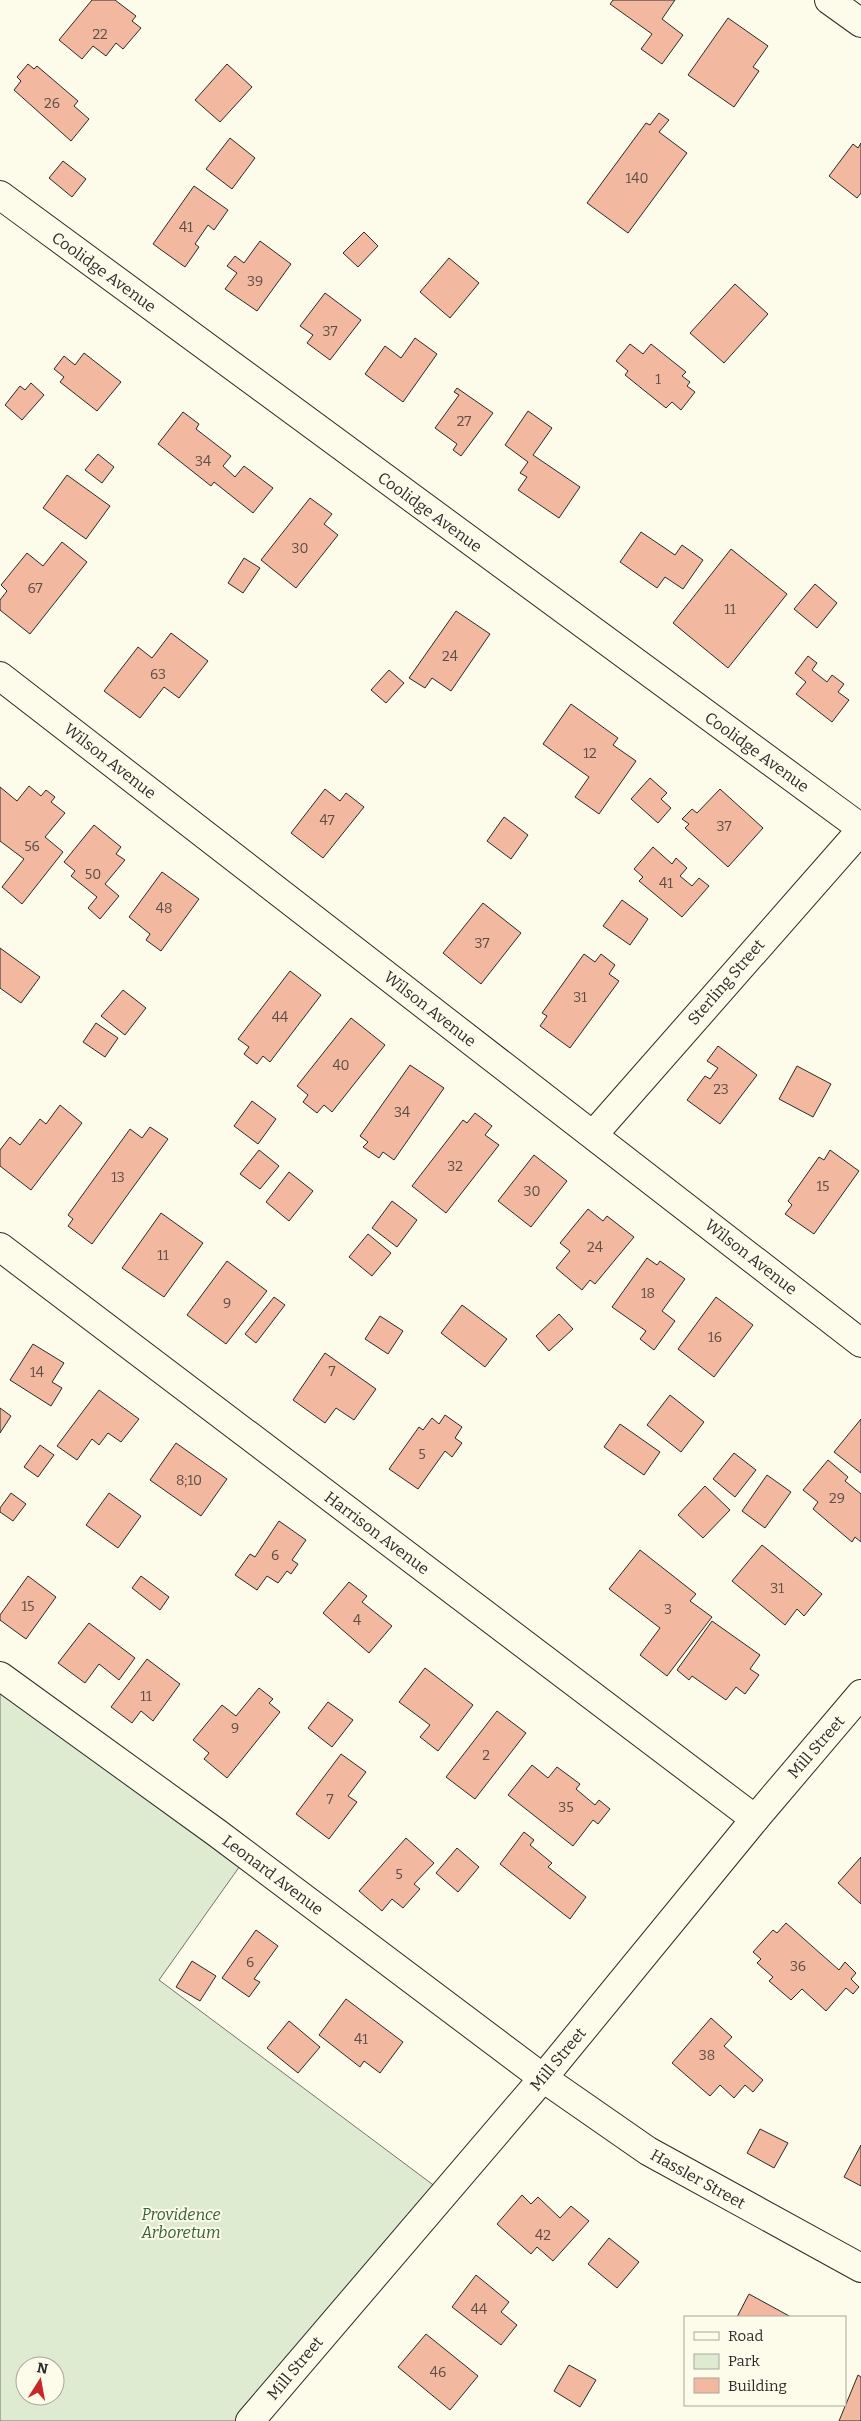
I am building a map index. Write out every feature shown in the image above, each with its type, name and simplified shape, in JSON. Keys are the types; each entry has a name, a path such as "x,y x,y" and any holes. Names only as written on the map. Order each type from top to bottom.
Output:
{"street":[{"path":"829,0 861,23"},
{"name":"Coolidge Avenue","path":"0,195 861,829"},
{"name":"Wilson Avenue","path":"0,676 861,1343"},
{"name":"Sterling Street","path":"593,1135 861,829"},
{"name":"Harrison Avenue","path":"0,1247 754,1819"},
{"name":"Leonard Avenue","path":"0,1676 217,1833 543,2078"},
{"name":"Mill Street","path":"250,2421 543,2078 754,1819 861,1694"},
{"name":"Hassler Street","path":"543,2078 648,2151 861,2268"}],"green space":[{"name":"Providence Arboretum","path":"0,1674 247,1856 159,1980 444,2193 250,2421 0,2421"}],"building":[{"path":"92,0 115,0 136,16 132,21 141,28 123,49 116,43 106,56 93,46 82,59 59,40"},
{"path":"613,0 675,0 662,19 683,35 662,64 641,49 652,34 610,4"},
{"path":"728,18 768,46 753,67 759,71 734,107 688,75"},
{"path":"28,64 34,69 37,66 78,101 74,106 89,119 71,141 14,90 21,81 17,77"},
{"path":"227,64 252,87 220,122 195,100"},
{"path":"659,113 669,120 659,132 687,153 628,233 587,203 646,123 650,125"},
{"path":"230,138 255,158 232,189 206,169"},
{"path":"861,143 861,193 857,198 829,176 853,144 858,148"},
{"path":"63,161 86,179 72,197 49,178"},
{"path":"194,186 228,210 214,230 208,225 195,244 199,247 185,267 153,244"},
{"path":"364,232 378,246 358,267 343,253"},
{"path":"260,241 291,264 257,311 225,289 237,273 227,266 235,256 244,263"},
{"path":"449,258 479,283 450,318 420,292"},
{"path":"735,284 768,314 724,363 690,333"},
{"path":"325,293 361,320 330,360 307,343 313,335 300,326"},
{"path":"415,338 437,354 403,402 365,374 385,346 401,358"},
{"path":"630,344 643,354 651,344 686,372 682,376 690,382 687,386 695,392 681,410 672,402 666,408 625,375 628,371 616,361"},
{"path":"84,353 121,382 97,411 60,382 64,377 54,369 64,356 75,365"},
{"path":"31,383 44,395 22,420 5,405 20,386 25,390"},
{"path":"457,388 493,413 461,456 453,450 457,444 435,428 459,395 454,392"},
{"path":"528,411 552,428 533,455 580,487 559,518 518,490 527,477 520,473 528,462 505,445"},
{"path":"183,412 199,424 196,429 231,456 223,466 235,477 244,466 273,488 253,513 214,482 211,486 158,444"},
{"path":"98,454 114,467 102,483 85,470"},
{"path":"67,475 110,506 86,539 43,508"},
{"path":"310,498 332,514 324,524 338,535 296,588 261,560"},
{"path":"641,532 675,555 682,545 703,560 683,589 665,577 657,588 620,562"},
{"path":"62,542 87,562 30,634 0,610 0,600 7,591 1,585 27,553 43,566"},
{"path":"731,549 787,594 728,668 673,623"},
{"path":"244,558 260,568 243,593 228,583"},
{"path":"815,584 837,603 817,628 794,609"},
{"path":"456,611 490,634 451,691 432,678 425,688 409,678"},
{"path":"171,633 208,661 179,698 164,687 140,718 104,691 138,647 152,658"},
{"path":"808,656 817,663 812,670 827,682 832,675 844,684 838,692 849,700 832,722 796,694 806,682 795,673"},
{"path":"389,670 404,683 386,703 371,690"},
{"path":"571,704 618,738 613,745 636,761 599,814 575,797 589,777 543,744"},
{"path":"650,778 667,793 661,799 671,808 658,823 631,799"},
{"path":"29,786 41,796 46,790 55,797 51,802 65,813 45,837 63,852 22,904 2,887 24,859 0,841 0,787 17,801"},
{"path":"325,789 340,801 346,793 364,807 323,858 291,833"},
{"path":"720,789 763,828 728,867 685,828 689,824 682,819 692,809 697,813"},
{"path":"504,817 528,835 511,859 487,841"},
{"path":"94,825 121,847 116,854 125,860 105,884 119,896 100,919 88,908 97,897 71,876 75,871 64,862"},
{"path":"653,847 672,864 676,858 687,868 680,876 692,886 699,878 709,886 682,917 639,881 643,877 634,869"},
{"path":"162,872 199,899 161,951 146,940 150,934 129,917"},
{"path":"622,900 648,919 630,945 603,926"},
{"path":"483,903 521,933 481,984 443,953"},
{"path":"0,948 40,977 21,1003 0,988"},
{"path":"584,954 595,962 601,954 615,965 609,974 619,981 570,1048 540,1026 547,1016 542,1013"},
{"path":"290,971 321,995 270,1062 263,1056 257,1064 244,1054 249,1047 238,1039"},
{"path":"123,990 146,1008 125,1035 101,1016"},
{"path":"351,1018 385,1045 332,1112 324,1105 317,1113 303,1102 308,1095 297,1086"},
{"path":"96,1023 118,1038 105,1057 83,1042"},
{"path":"718,1046 757,1075 720,1124 687,1100 705,1076 710,1079 718,1068 707,1061"},
{"path":"410,1065 444,1088 394,1160 383,1152 379,1158 363,1147 368,1142 360,1136"},
{"path":"797,1066 831,1084 813,1117 779,1099"},
{"path":"252,1101 276,1119 258,1144 234,1126"},
{"path":"60,1105 82,1123 31,1190 0,1166 0,1150 10,1137 20,1145 40,1119 46,1124"},
{"path":"475,1113 492,1126 485,1135 499,1145 446,1213 412,1186 463,1120 467,1123"},
{"path":"150,1127 168,1139 92,1244 68,1226 73,1219 68,1215 130,1129 142,1138"},
{"path":"259,1150 279,1166 260,1189 240,1174"},
{"path":"830,1150 859,1171 814,1234 785,1214 792,1205 788,1201 819,1157 824,1160"},
{"path":"534,1155 567,1181 531,1227 498,1201"},
{"path":"289,1172 313,1191 289,1221 266,1202"},
{"path":"392,1201 417,1220 397,1247 372,1228"},
{"path":"588,1209 603,1221 607,1216 634,1237 595,1284 590,1280 582,1290 556,1268 570,1251 560,1243"},
{"path":"161,1213 203,1243 164,1297 122,1268"},
{"path":"368,1234 391,1253 372,1276 349,1257"},
{"path":"647,1258 657,1265 660,1261 685,1279 662,1311 675,1321 654,1350 640,1339 646,1331 612,1307"},
{"path":"227,1261 267,1291 226,1344 187,1315"},
{"path":"274,1297 285,1305 256,1343 245,1334"},
{"path":"716,1297 753,1325 714,1377 678,1349"},
{"path":"462,1305 507,1339 485,1367 441,1333"},
{"path":"559,1314 573,1329 549,1351 536,1336"},
{"path":"380,1316 403,1331 388,1354 365,1339"},
{"path":"33,1344 64,1363 52,1382 62,1388 51,1406 10,1380"},
{"path":"325,1353 376,1389 354,1420 336,1408 325,1423 293,1400"},
{"path":"99,1390 139,1419 121,1442 108,1433 99,1445 92,1439 77,1460 57,1446"},
{"path":"670,1395 704,1422 681,1452 647,1425"},
{"path":"0,1408 11,1416 0,1433"},
{"path":"445,1415 462,1427 455,1438 462,1443 452,1457 445,1451 418,1489 389,1469 419,1427 423,1430 432,1418 439,1424"},
{"path":"861,1419 861,1473 834,1452"},
{"path":"620,1424 660,1452 644,1475 604,1447"},
{"path":"176,1443 227,1479 201,1516 150,1480"},
{"path":"40,1445 54,1455 38,1477 24,1467"},
{"path":"734,1453 756,1470 735,1497 713,1479"},
{"path":"828,1460 848,1477 845,1481 861,1494 861,1542 855,1537 852,1542 813,1509 818,1502 803,1490"},
{"path":"767,1475 791,1492 765,1528 742,1511"},
{"path":"705,1486 730,1510 703,1538 678,1515"},
{"path":"11,1493 26,1504 13,1521 0,1512 0,1508"},
{"path":"109,1493 141,1516 118,1548 86,1525"},
{"path":"279,1521 306,1540 292,1560 298,1564 291,1574 287,1571 278,1583 267,1576 257,1590 235,1575 250,1554 255,1557"},
{"path":"762,1545 822,1594 804,1616 797,1609 785,1625 732,1581"},
{"path":"640,1550 696,1594 690,1601 712,1617 667,1676 640,1655 660,1628 609,1589"},
{"path":"28,1576 56,1597 26,1639 0,1620 0,1615"},
{"path":"141,1576 169,1597 160,1610 132,1588"},
{"path":"349,1582 367,1596 362,1602 392,1626 369,1653 323,1613"},
{"path":"712,1621 760,1655 750,1669 759,1675 745,1694 736,1687 726,1700 692,1676 689,1680 677,1670"},
{"path":"89,1623 135,1658 119,1680 99,1664 85,1683 58,1663"},
{"path":"147,1659 180,1684 153,1721 141,1711 132,1723 111,1707"},
{"path":"425,1668 473,1705 438,1751 420,1737 430,1725 399,1702"},
{"path":"259,1688 273,1699 269,1703 280,1712 227,1778 204,1759 209,1753 193,1740 222,1705 236,1716"},
{"path":"328,1702 353,1720 332,1747 308,1728"},
{"path":"497,1711 526,1733 475,1799 446,1777"},
{"path":"341,1754 366,1772 348,1796 357,1802 329,1839 296,1814"},
{"path":"532,1765 548,1778 557,1767 580,1784 576,1789 595,1805 599,1800 610,1809 598,1824 593,1820 573,1846 508,1795"},
{"path":"524,1832 534,1840 530,1845 552,1863 548,1867 586,1897 570,1919 500,1864"},
{"path":"406,1838 434,1863 414,1884 420,1889 403,1908 392,1899 382,1911 359,1891"},
{"path":"457,1848 479,1867 458,1892 436,1873"},
{"path":"861,1857 861,1904 838,1883"},
{"path":"786,1923 839,1970 845,1962 856,1973 851,1979 859,1987 853,1994 846,1988 826,2011 802,1989 791,2000 769,1981 773,1977 757,1963 761,1959 753,1952 773,1930 777,1933"},
{"path":"256,1930 278,1946 254,1979 260,1982 249,1997 222,1978"},
{"path":"192,1961 216,1976 200,2001 176,1987"},
{"path":"346,1999 403,2042 380,2073 364,2061 360,2067 319,2035"},
{"path":"711,2018 732,2037 724,2046 763,2080 753,2092 745,2085 734,2098 720,2085 710,2096 672,2063"},
{"path":"289,2021 320,2047 298,2073 267,2048"},
{"path":"760,2129 788,2143 774,2168 747,2153"},
{"path":"861,2145 861,2186 844,2177"},
{"path":"522,2195 531,2204 538,2197 560,2218 571,2206 589,2221 553,2261 537,2247 531,2254 497,2224"},
{"path":"609,2238 639,2262 617,2288 588,2264"},
{"path":"476,2275 509,2302 501,2312 517,2325 501,2345 452,2307"},
{"path":"749,2294 789,2316 738,2316"},
{"path":"426,2334 478,2376 450,2410 398,2367"},
{"path":"569,2365 596,2380 580,2407 554,2391"},
{"path":"858,2375 861,2377 861,2421 839,2421"}]}
